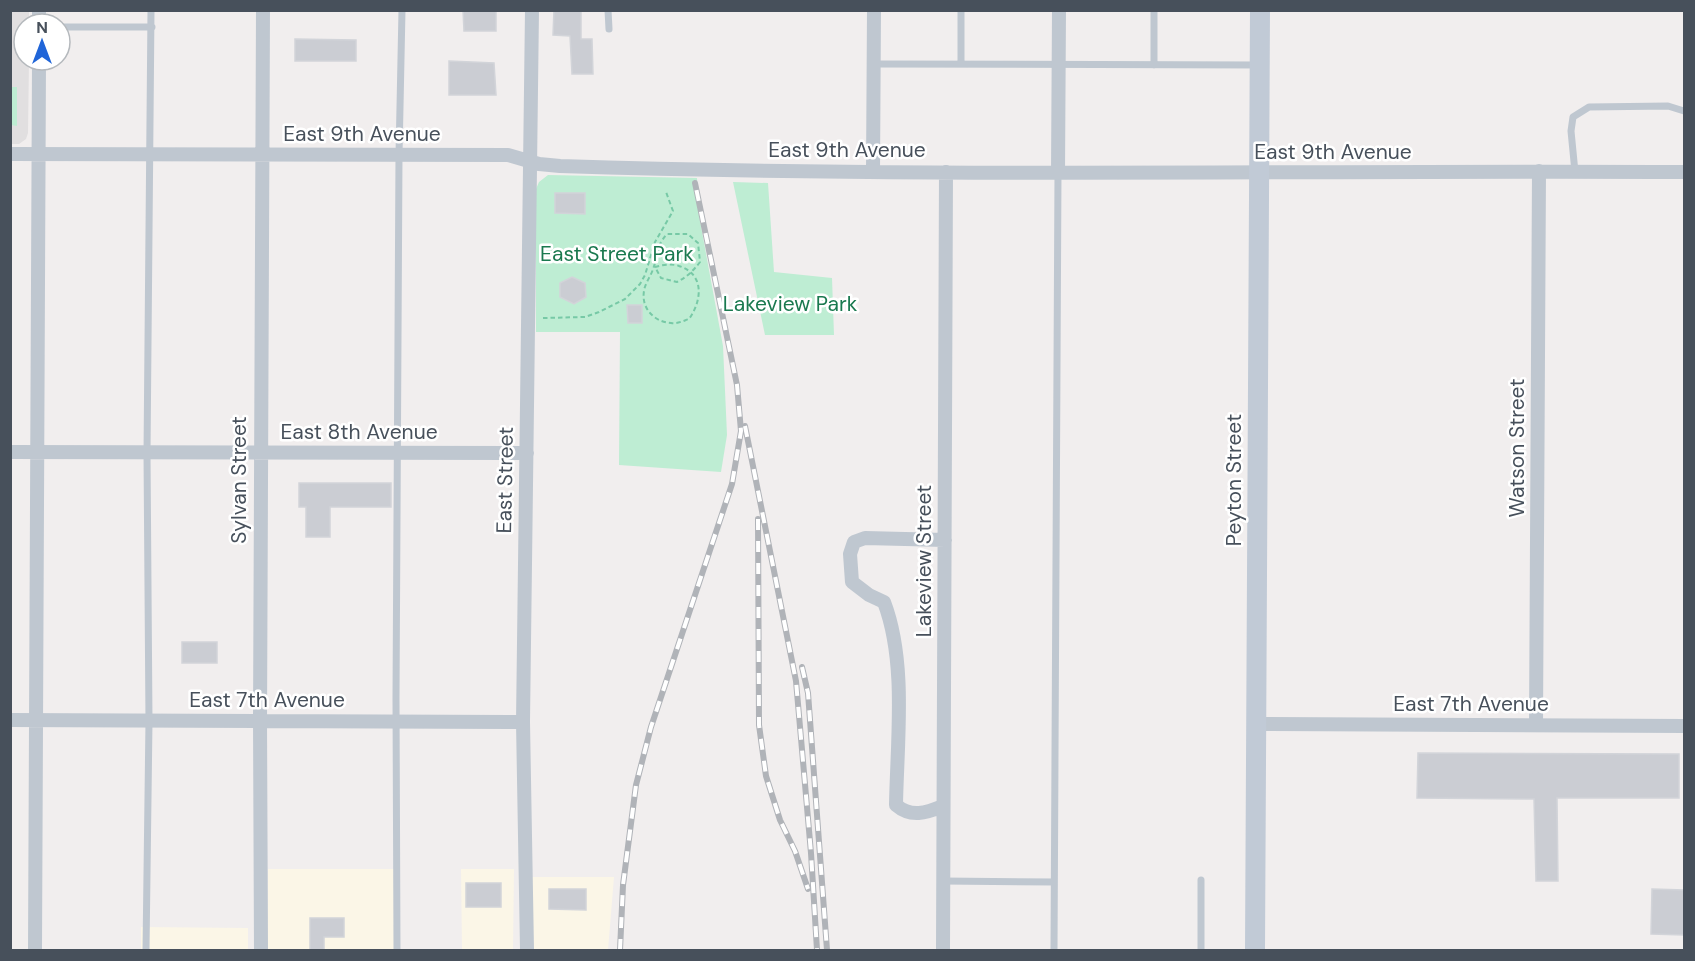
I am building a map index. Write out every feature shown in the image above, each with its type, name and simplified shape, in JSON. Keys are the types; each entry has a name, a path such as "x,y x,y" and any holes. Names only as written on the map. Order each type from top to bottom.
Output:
{"street":[{"name":"Sylvan Street","path":"261,951 260,453 263,10"},
{"name":"East Street","path":"527,951 524,722 532,10"},
{"path":"873,171 874,10"},
{"path":"1058,172 1059,10"},
{"name":"Peyton Street","path":"1255,951 1260,10"},
{"path":"35,951 39,72"},
{"name":"East 9th Avenue","path":"10,154 508,155 560,166 699,170 1259,173 1684,172"},
{"name":"Watson Street","path":"1536,725 1539,171"},
{"name":"Lakeview Street","path":"943,951 946,172"},
{"name":"East 8th Avenue","path":"10,452 527,453"},
{"path":"943,806 917,814 906,813 896,805 898,668 890,615 885,602 869,595 852,582 850,554 854,542 864,538 945,540"},
{"name":"East 7th Avenue","path":"10,720 524,722"},
{"name":"East 7th Avenue","path":"1257,724 1684,726"}],"lane":[{"path":"146,951 149,721 147,453 152,10"},
{"path":"397,951 399,155 402,10"},
{"path":"608,10 609,29"},
{"path":"961,10 961,64"},
{"path":"1154,10 1154,65"},
{"path":"72,27 152,27"},
{"path":"874,64 1260,66"},
{"path":"1575,172 1571,131 1573,117 1589,107 1668,106 1684,111"},
{"path":"1054,951 1058,172"},
{"path":"1201,880 1201,951"},
{"path":"943,881 1054,882"}],"path":[{"path":"528,318 585,317 625,299 640,284 645,275 655,242 673,211 666,192"},
{"path":"664,228 667,234"},
{"path":"655,267 680,266 691,273 700,289 695,310 689,319 674,324 662,322 650,314 645,306 644,292 655,267 656,252 667,234"},
{"path":"655,267 661,278 677,282 691,273 700,262 698,243 688,234 667,234"}],"shaded area":[{"path":"11,11 29,11 12,12 12,72 29,72 28,133 26,139 19,144 11,144"},
{"path":"268,869 399,869 399,950 267,950"},
{"path":"461,869 514,869 513,950 462,950"},
{"path":"530,877 614,877 608,950 530,950"},
{"path":"141,927 248,928 248,950 141,950"}],"green space":[{"path":"11,87 17,87 17,126 11,125"},
{"name":"East Street Park","path":"548,175 697,178 698,210 723,346 727,435 721,472 619,465 620,332 536,332 536,189 539,182"},
{"name":"Lakeview Park","path":"733,182 768,183 774,272 832,278 834,335 765,335"}],"building":[{"path":"463,10 496,10 496,31 464,31"},
{"path":"554,10 581,10 581,39 592,39 593,74 572,74 570,36 553,35"},
{"path":"295,39 356,40 356,61 295,61"},
{"path":"449,61 494,63 496,95 449,95"},
{"path":"555,193 585,193 585,214 555,213"},
{"path":"572,277 585,283 586,297 574,304 560,297 560,283"},
{"path":"627,305 642,305 642,323 628,323"},
{"path":"299,483 391,483 391,507 330,507 330,537 306,537 306,507 299,507"},
{"path":"182,642 217,642 217,663 182,663"},
{"path":"1418,753 1679,754 1679,798 1557,798 1558,881 1536,881 1534,799 1417,798"},
{"path":"466,883 501,883 501,907 466,907"},
{"path":"549,889 586,889 586,910 549,909"},
{"path":"1652,889 1684,890 1684,935 1651,934"},
{"path":"310,918 344,918 344,937 324,937 324,951 310,951"}],"railway":[{"path":"620,950 623,885 636,785 651,727 732,484 741,431 737,385 695,183"},
{"path":"745,426 796,681 817,950"},
{"path":"758,519 759,725 766,776 780,820 795,851 808,889"},
{"path":"802,667 808,693 827,950"}]}
